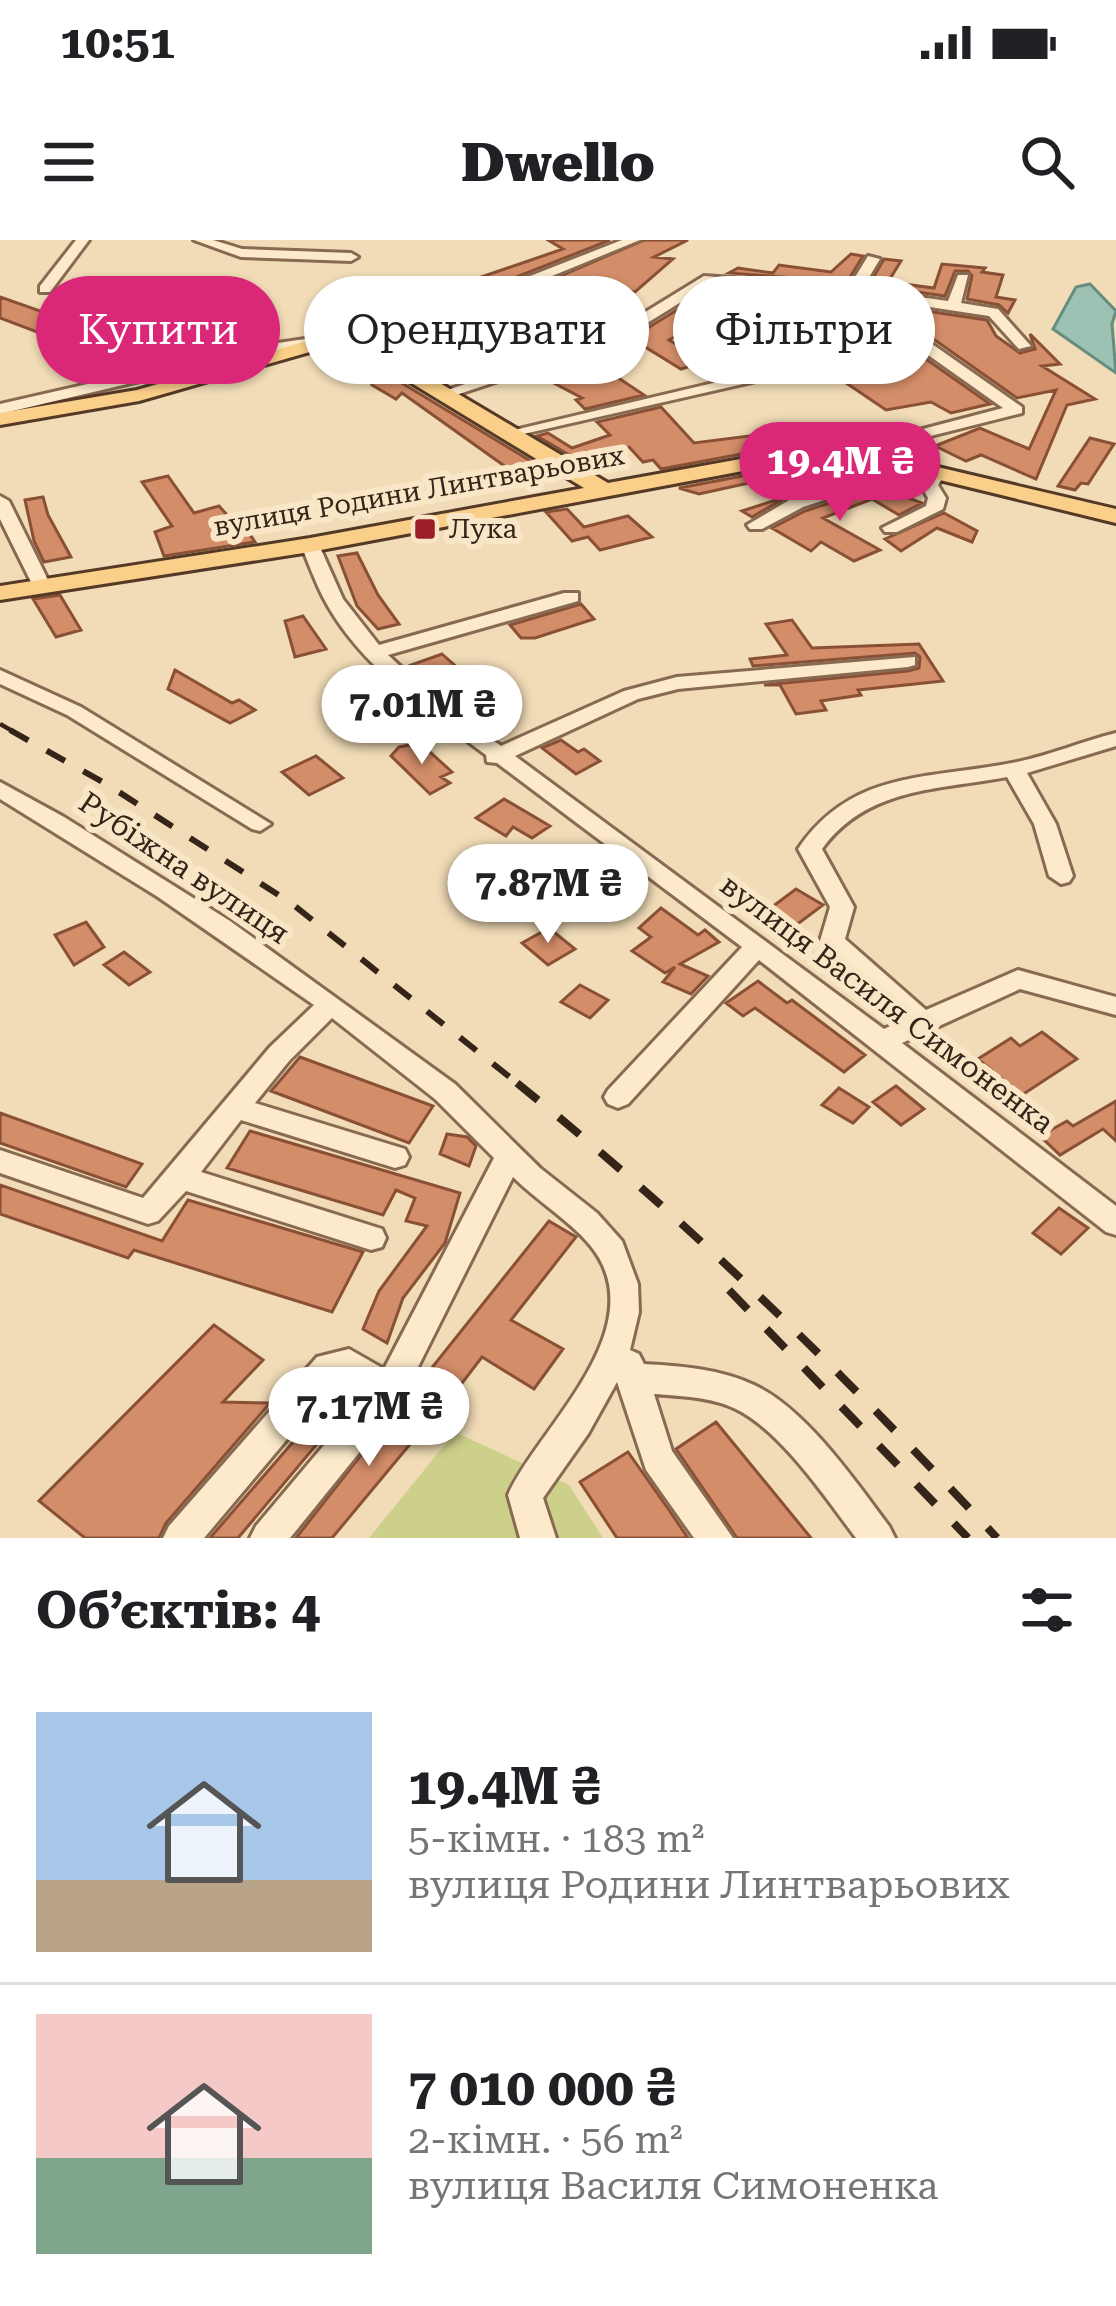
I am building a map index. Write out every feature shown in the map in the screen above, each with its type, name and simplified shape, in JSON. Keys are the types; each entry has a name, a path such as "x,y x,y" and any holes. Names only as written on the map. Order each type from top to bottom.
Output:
{"main road":[{"path":"0,418 140,395 304,348"},
{"path":"427,384 600,488"},
{"name":"вулиця Родини Линтварьових","path":"0,593 310,544 789,454 849,454 933,479 1116,515"}],"street":[{"path":"55,276 83,240"},
{"path":"200,240 241,253 351,256"},
{"path":"543,276 634,240"},
{"path":"865,276 873,259"},
{"path":"953,306 963,278"},
{"path":"444,394 614,338 673,301"},
{"path":"935,303 993,312 1024,346"},
{"path":"0,409 250,351 304,343"},
{"name":"вулиця Родини Линтварьових","path":"849,454 1016,410 935,352"},
{"path":"512,435 728,384"},
{"path":"756,525 797,503 878,477 933,479 934,509 891,528"},
{"path":"0,501 42,586"},
{"name":"вулиця Василя Симоненка","path":"310,544 334,600 374,653 495,757 758,946 1116,1223"},
{"path":"374,653 571,597"},
{"path":"495,757 631,694 677,683 908,661"},
{"path":"0,676 74,711 260,824"},
{"path":"923,1023 832,941 842,907 810,849 826,821 860,799 938,778 1014,770 1116,740"},
{"path":"1014,770 1045,824 1061,876"},
{"name":"Рубіжна вулиця","path":"0,789 208,921 432,1081 509,1156 592,1224 624,1282 618,1327"},
{"path":"619,1096 758,946"},
{"path":"883,1042 1018,980 1116,1006"},
{"path":"0,1161 148,1213 183,1178 301,1029 328,1006"},
{"path":"239,1109 395,1157"},
{"path":"268,1538 390,1391 509,1156"},
{"path":"183,1178 371,1238"},
{"path":"618,1327 658,1459 715,1538"},
{"path":"538,1538 525,1495 594,1400 618,1327"},
{"path":"182,1538 328,1367 349,1363 390,1391"},
{"path":"631,1378 683,1381 748,1396 832,1479 877,1538"}],"green space":[{"path":"455,1432 569,1485 603,1538 369,1538"}],"shaded area":[{"path":"1090,284 1116,311 1112,324 1116,373 1053,329 1076,287"}],"building":[{"path":"548,240 610,240 519,276 484,276 563,249"},
{"path":"644,240 688,240 654,257 673,259 649,280 649,276 560,276"},
{"path":"851,254 863,256 851,276 729,273 738,268 773,273 779,265 831,272"},
{"path":"884,259 901,261 892,276 874,276"},
{"path":"942,264 985,268 982,272 1003,275 996,297 1015,300 1008,313 999,305 967,299 972,276 968,271 955,271 945,296 935,295"},
{"path":"0,297 36,310 36,332 0,318"},
{"path":"935,312 987,320 996,336 1020,353 1035,349 1030,334 1060,364 1042,366 1095,399 1067,405 1036,479 981,455 966,461 935,446 980,428 1029,449 1056,390 1017,398 935,340"},
{"path":"673,313 673,338 669,340 673,364 649,349 649,327"},
{"path":"935,365 990,404 951,413 931,402 886,410 848,384 935,384"},
{"path":"403,384 552,474 527,482 402,393 396,399 372,385"},
{"path":"556,384 628,384 644,395 585,409 576,400 582,398"},
{"path":"661,407 694,443 757,435 774,448 661,469 653,460 643,462 629,447 583,463 537,436 548,433 572,448 610,435 597,422"},
{"path":"1090,438 1114,444 1088,484 1081,483 1075,490 1058,486"},
{"path":"834,464 863,471 790,495 752,517 742,511 782,498 776,477 699,494 679,488 795,466 805,474"},
{"path":"168,476 194,513 219,506 255,542 164,556 155,532 172,526 142,482"},
{"path":"879,487 922,503 899,515 872,499 823,518 880,550 854,561 821,542 811,551 772,528 805,511"},
{"path":"43,497 71,557 44,562 34,541 25,500"},
{"path":"567,509 584,527 628,516 652,537 600,550 588,537 572,541 546,512"},
{"path":"944,513 977,531 972,542 937,528 901,551 885,539"},
{"path":"357,553 399,624 378,629 357,606 338,556"},
{"path":"60,595 81,630 56,637 33,599"},
{"path":"581,604 594,619 535,638 521,638 510,625"},
{"path":"303,616 326,649 295,657 285,621"},
{"path":"792,620 812,648 919,644 943,681 858,690 861,695 821,701 826,710 796,714 780,685 764,685 908,671 919,668 920,657 915,653 753,666 750,659 787,655 766,624"},
{"path":"442,654 485,692 455,704 411,665"},
{"path":"175,670 232,703 239,700 255,710 230,723 168,689"},
{"path":"561,740 600,761 576,774 542,748"},
{"path":"420,743 452,772 441,777 450,783 430,794 391,756 399,747"},
{"path":"316,756 343,778 309,795 282,772"},
{"path":"504,799 550,826 532,838 513,827 506,836 476,818"},
{"path":"594,854 619,871 595,887 570,870"},
{"path":"796,889 823,905 791,929 764,913"},
{"path":"661,908 698,935 705,930 719,942 680,964 708,976 691,994 663,982 675,967 665,973 632,951 651,937 639,928"},
{"path":"86,922 104,947 74,965 55,935"},
{"path":"549,928 575,949 548,965 522,943"},
{"path":"124,952 150,972 129,985 104,965"},
{"path":"758,981 787,1003 792,1000 865,1055 844,1072 755,1008 743,1016 726,1003"},
{"path":"580,985 608,1000 590,1018 561,1002"},
{"path":"1042,1032 1077,1059 1022,1095 978,1059 1011,1038 1020,1046"},
{"path":"300,1057 433,1106 409,1143 271,1091"},
{"path":"896,1086 924,1109 901,1125 873,1102"},
{"path":"839,1088 869,1107 853,1123 822,1105"},
{"path":"1116,1101 1116,1141 1103,1129 1060,1155 1040,1136 1067,1121 1073,1126"},
{"path":"0,1113 142,1164 126,1187 0,1143"},
{"path":"250,1131 460,1193 445,1243 403,1298 387,1343 363,1329 379,1291 427,1226 406,1221 415,1198 396,1190 383,1215 227,1168"},
{"path":"447,1134 467,1137 476,1146 469,1166 440,1154"},
{"path":"0,1185 162,1241 188,1200 363,1252 332,1312 134,1250 128,1258 0,1214"},
{"path":"1059,1208 1088,1228 1061,1254 1033,1233"},
{"path":"549,1221 576,1237 511,1320 563,1349 534,1389 482,1357 459,1387 430,1370"},
{"path":"214,1325 263,1360 223,1402 270,1403 166,1523 159,1538 85,1538 39,1501"},
{"path":"344,1383 359,1394 238,1538 210,1538"},
{"path":"409,1394 436,1413 332,1538 296,1538"},
{"path":"716,1422 811,1538 737,1538 676,1449"},
{"path":"628,1452 688,1538 617,1538 580,1482"}],"railway":[{"path":"0,724 16,733"},
{"path":"10,730 108,785 291,903 521,1086"},
{"path":"517,1083 644,1190 765,1302 997,1538"},
{"path":"729,1290 968,1538"}],"place":[{"name":"Лука","path":"425,529"}]}
